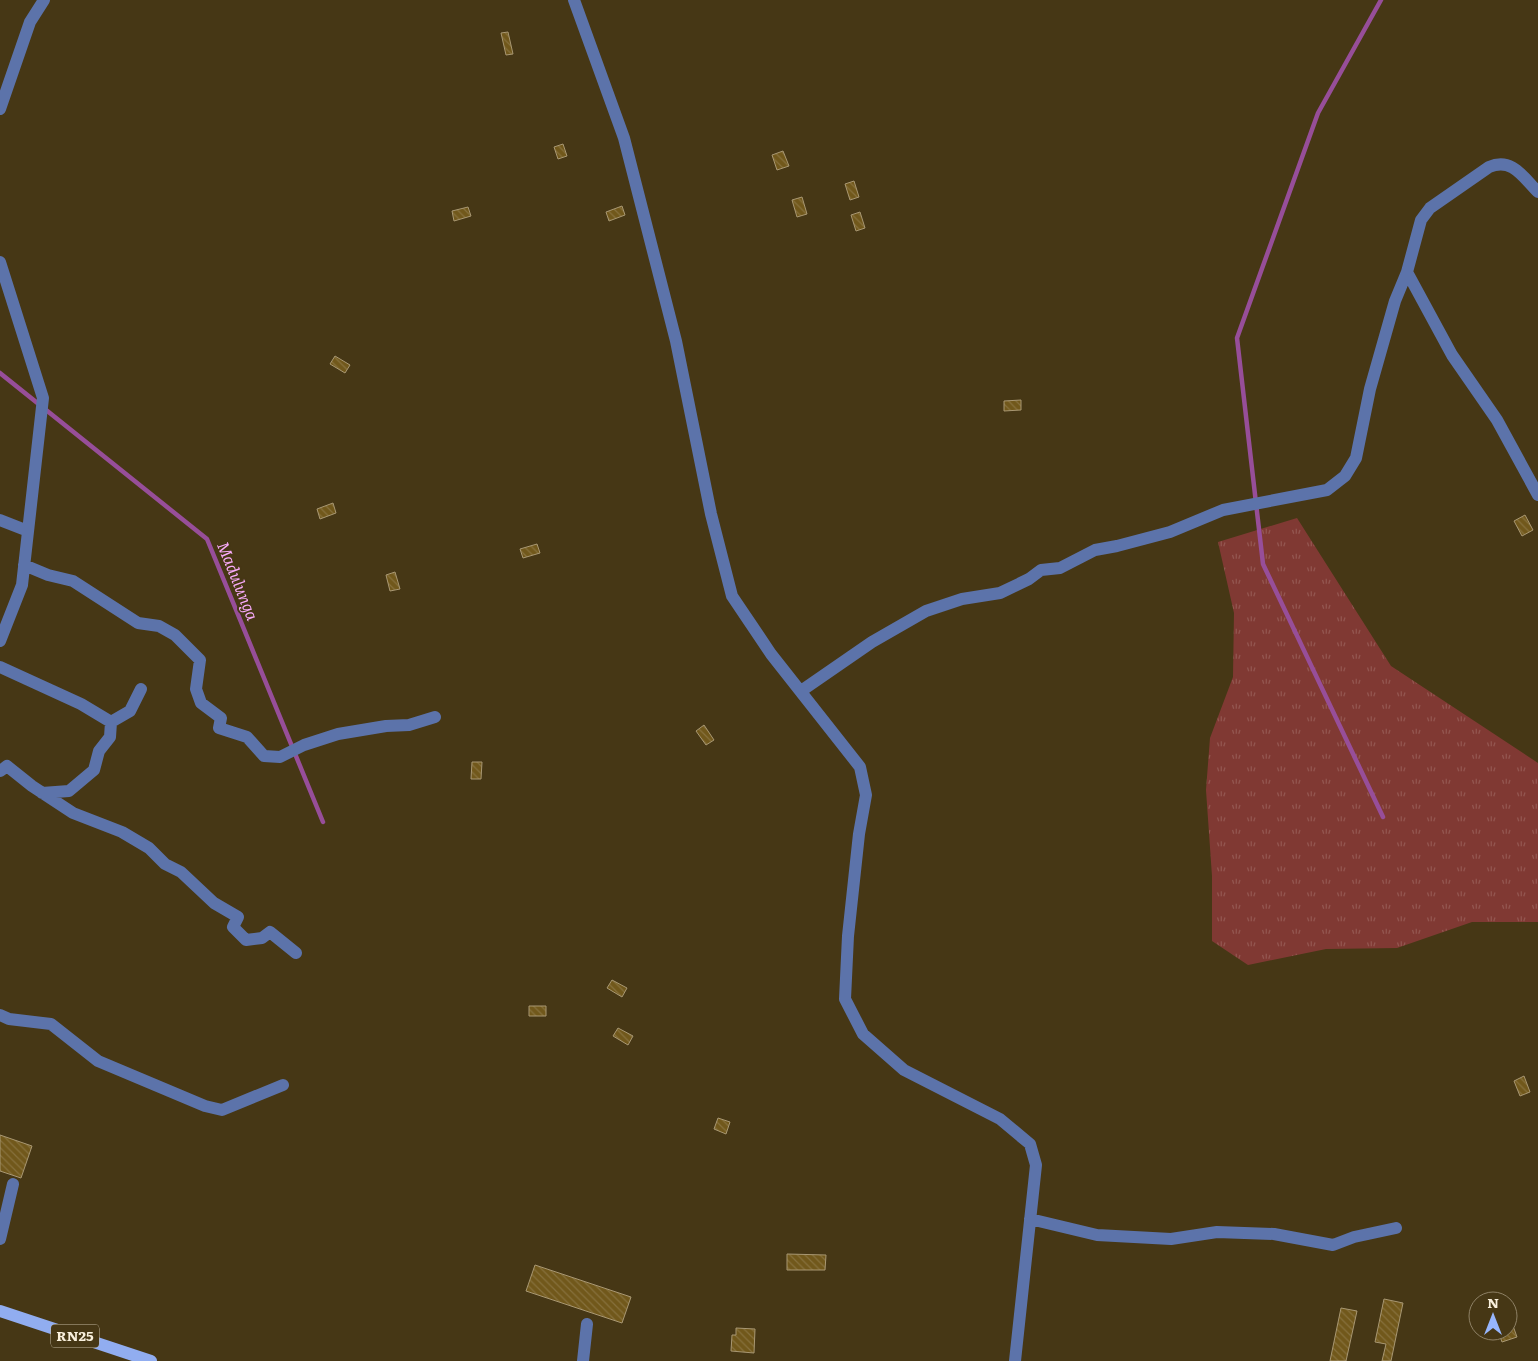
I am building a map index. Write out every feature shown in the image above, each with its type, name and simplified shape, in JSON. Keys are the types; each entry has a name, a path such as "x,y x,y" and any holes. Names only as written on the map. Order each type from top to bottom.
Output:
{"main road":[{"name":"RN25","path":"0,1310 151,1361"}],"street":[{"path":"0,109 30,22 44,0"},
{"path":"574,0 624,138 676,341 711,514 732,596 771,654 860,767 866,794 859,834 848,936 845,999 863,1034 904,1070 1000,1119 1030,1144 1036,1166 1015,1361"},
{"path":"800,691 872,642 926,611 962,599 1000,594 1029,579 1041,570 1060,568 1095,550 1170,532 1223,510 1328,490 1345,476 1356,458 1370,389 1395,301 1407,272 1421,220 1430,208 1489,167 1497,164 1510,165 1538,192"},
{"path":"0,262 43,398 22,585 0,641"},
{"path":"1407,272 1452,355 1497,420 1538,495"},
{"path":"0,520 28,531"},
{"path":"24,565 48,576 73,581 138,623 158,626 175,635 200,660 196,689 201,703 221,718 219,728 247,737 264,756 280,757 304,745 338,734 409,724 435,717"},
{"path":"0,667 81,704 111,722"},
{"path":"111,722 130,711 141,689"},
{"path":"42,793 69,792 94,770 98,750 110,737 111,722"},
{"path":"0,771 7,766 42,793 73,813 122,832 149,848 165,864 181,872 214,903 238,917 233,927 246,940 262,938 270,932 296,954"},
{"path":"0,1015 9,1020 52,1024 98,1061 205,1106 222,1110 282,1086"},
{"path":"0,1239 13,1184"},
{"path":"1030,1219 1097,1235 1171,1238 1217,1232 1274,1234 1333,1245 1354,1237 1396,1228"},
{"path":"584,1361 587,1324"}],"green space":[{"path":"1297,518 1391,666 1538,763 1538,922 1472,922 1397,948 1326,949 1248,965 1212,941 1212,876 1206,790 1210,738 1233,677 1234,613 1218,542"}],"building":[{"path":"508,32 513,54 506,55 501,33"},
{"path":"563,144 567,156 558,159 554,147"},
{"path":"783,151 789,166 777,170 772,155"},
{"path":"854,181 859,197 850,200 845,184"},
{"path":"802,197 807,214 797,217 792,200"},
{"path":"622,206 625,215 609,221 606,212"},
{"path":"468,207 471,216 454,221 452,211"},
{"path":"860,212 865,228 856,231 851,215"},
{"path":"335,356 350,365 345,373 330,364"},
{"path":"1021,400 1021,410 1004,411 1004,401"},
{"path":"333,503 336,513 320,519 317,509"},
{"path":"1525,515 1533,530 1522,536 1514,521"},
{"path":"537,544 540,553 523,558 520,549"},
{"path":"395,572 400,589 390,591 386,575"},
{"path":"704,725 714,740 706,745 696,731"},
{"path":"472,762 482,762 481,779 471,779"},
{"path":"612,980 627,988 622,997 607,988"},
{"path":"529,1006 546,1006 546,1016 529,1016"},
{"path":"618,1028 633,1036 628,1045 613,1036"},
{"path":"1524,1076 1530,1092 1520,1096 1514,1081"},
{"path":"718,1118 730,1122 726,1134 714,1129"},
{"path":"0,1135 32,1146 21,1178 0,1171"},
{"path":"787,1254 826,1255 825,1270 787,1270"},
{"path":"535,1265 631,1297 622,1323 526,1291"},
{"path":"1384,1299 1403,1303 1391,1361 1382,1361 1386,1344 1375,1342"},
{"path":"1341,1308 1357,1311 1346,1361 1330,1361"},
{"path":"736,1328 755,1329 754,1353 731,1351 732,1335 736,1335"}],"waterway":[{"path":"1381,0 1318,113 1237,338 1263,564 1383,817"},
{"name":"Madulunga","path":"0,373 207,539 323,822"}]}
